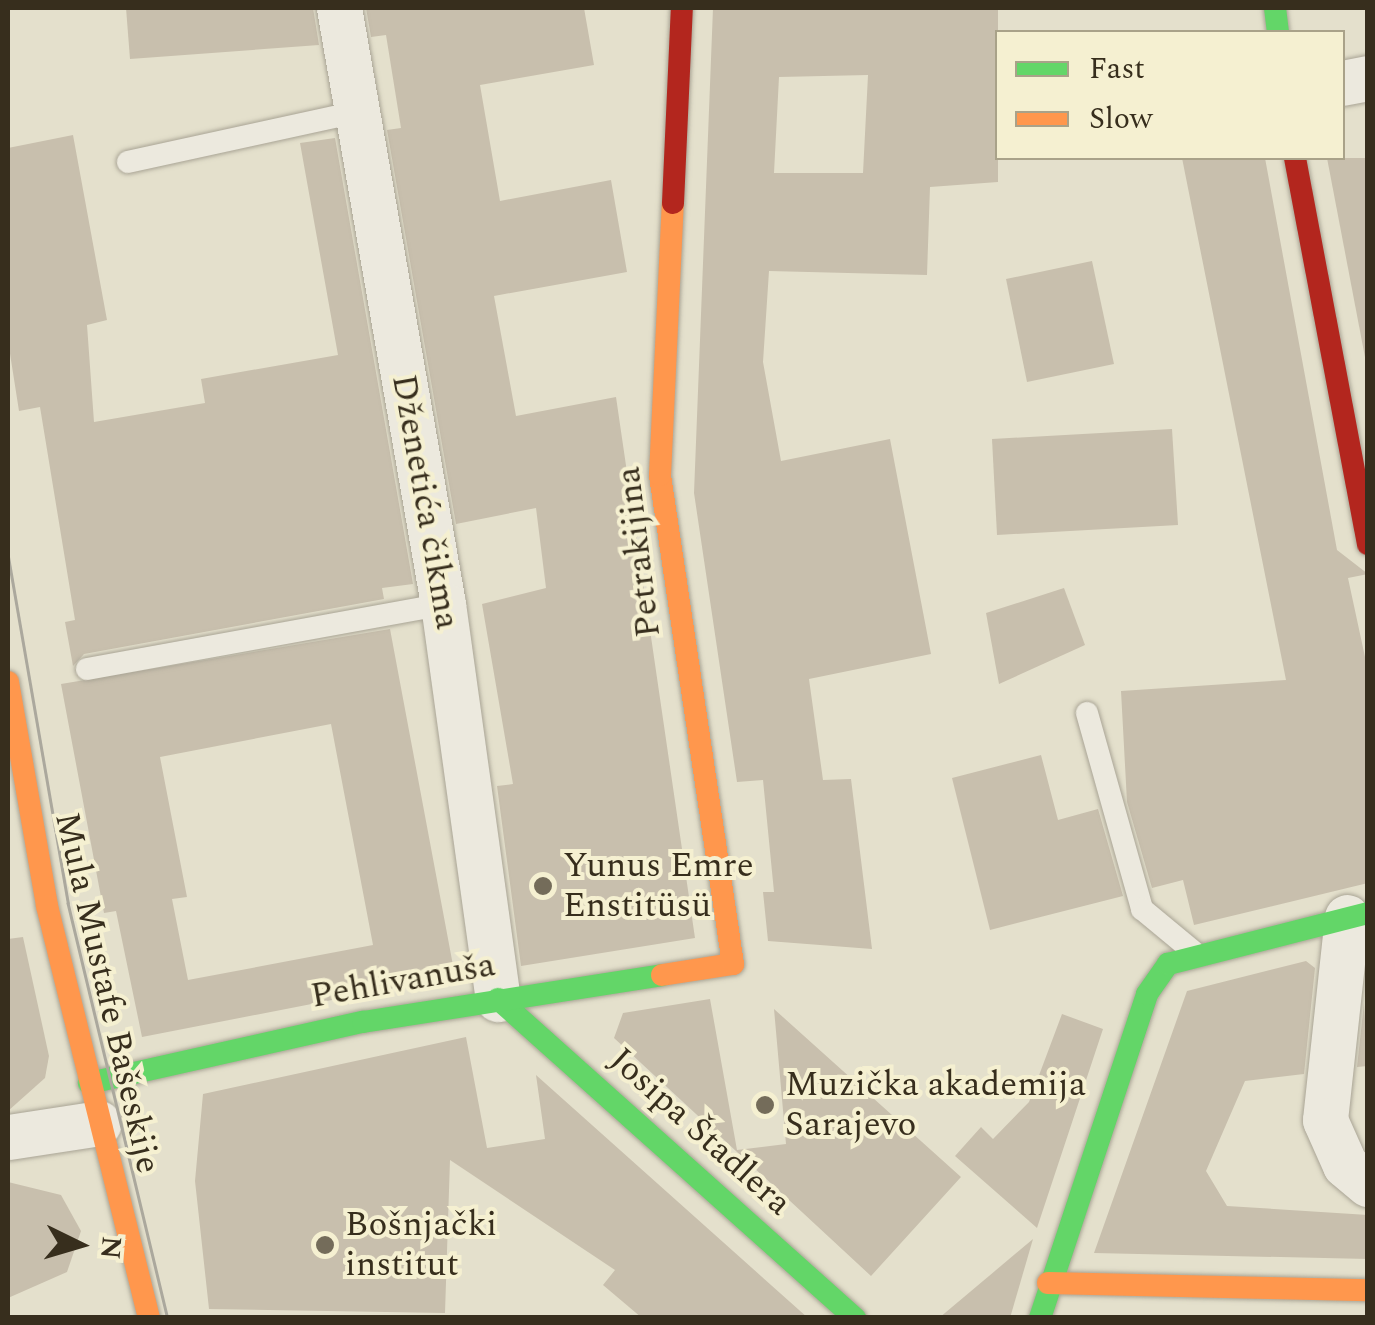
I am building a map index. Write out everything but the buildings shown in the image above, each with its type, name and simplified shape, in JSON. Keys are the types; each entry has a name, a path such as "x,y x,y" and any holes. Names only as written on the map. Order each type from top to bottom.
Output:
{"street":[{"name":"Dženetića čikma","path":"339,8 444,604 498,999"},
{"name":"Petrakijina","path":"682,8 660,475 733,964"},
{"path":"1295,160 1368,544"},
{"name":"Mula Mustafe Bašeskije","path":"8,682 94,1103 149,1318"},
{"path":"1040,1318 1048,1283 1147,994 1168,964 1357,915 1325,1120 1345,1165 1368,1184"},
{"name":"Pehlivanuša","path":"94,1103 498,999 733,964"},
{"name":"Josipa Štadlera","path":"498,999 856,1318"},
{"path":"8,1136 94,1103"},
{"path":"1048,1283 1368,1290"}],"lane":[{"path":"128,162 358,112"},
{"path":"87,669 444,604"},
{"path":"1087,713 1142,908 1200,956"}],"tram line":[{"path":"8,554 68,903 168,1318"}],"traffic: fast":[{"path":"1275,8 1278,30"},
{"path":"1040,1318 1147,994 1168,964 1368,913"},
{"path":"89,1083 363,1022 662,975"},
{"path":"498,999 855,1318"}],"traffic: slow":[{"path":"662,975 733,964 660,475 673,203"},
{"path":"8,682 47,906 149,1318"},
{"path":"1048,1283 1368,1290"}],"traffic: jam":[{"path":"673,203 682,8"},
{"path":"1295,160 1368,544"}],"place":[{"name":"Yunus Emre Enstitüsü","path":"543,886"},
{"name":"Muzička akademija Sarajevo","path":"765,1105"},
{"name":"Bošnjački institut","path":"325,1245"}]}
